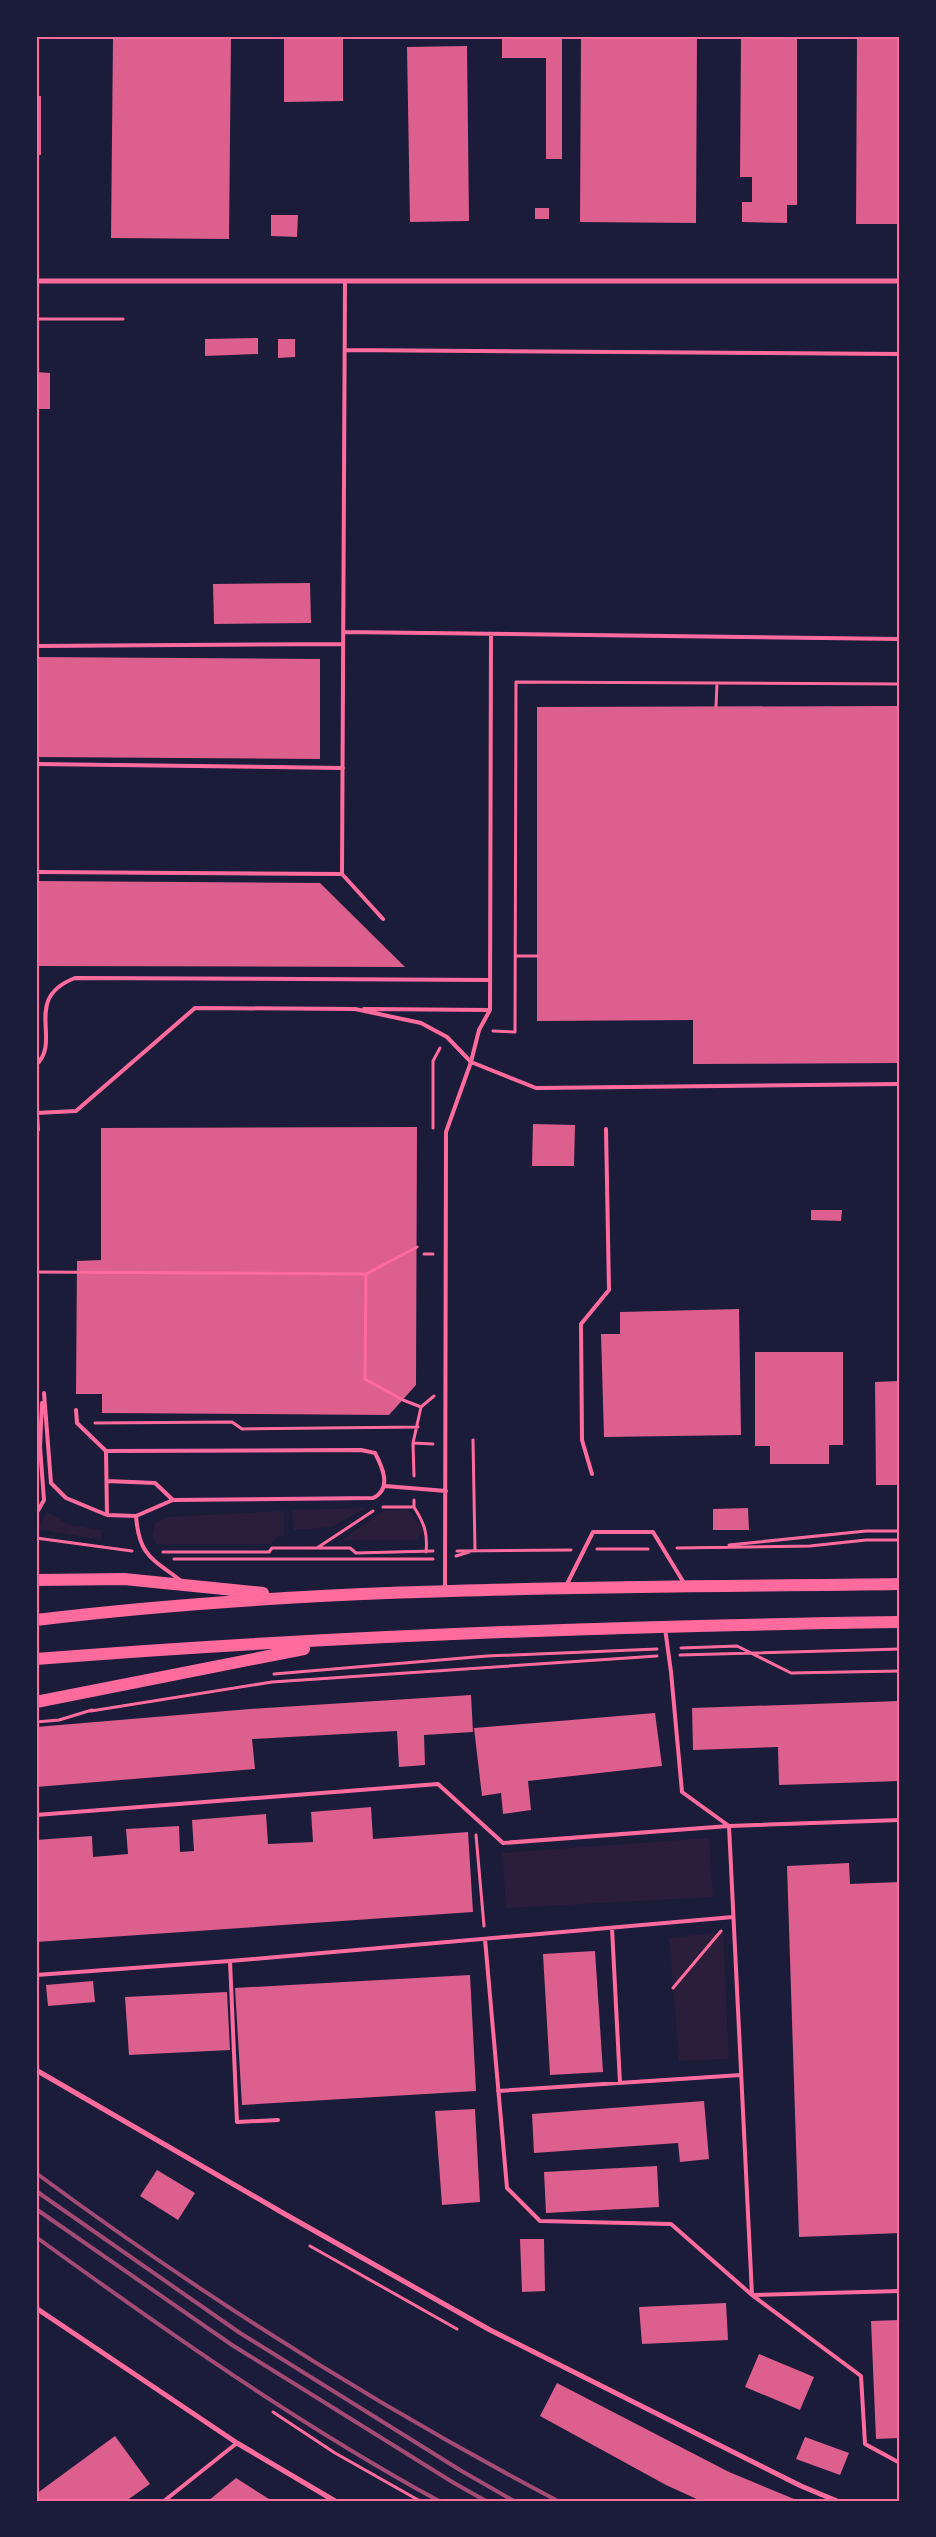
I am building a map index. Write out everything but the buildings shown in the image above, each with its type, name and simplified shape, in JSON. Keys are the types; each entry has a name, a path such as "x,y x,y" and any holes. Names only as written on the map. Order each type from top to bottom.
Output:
{"main road":[{"path":"36,1580 124,1579 295,1596"},
{"path":"36,1620 295,1596 445,1591 900,1584"},
{"path":"36,1659 149,1650 664,1626 900,1622"},
{"path":"36,1702 341,1641"}],"street":[{"path":"36,281 900,281"},
{"path":"36,2070 240,2189 490,2330 801,2486 838,2501"},
{"path":"36,2308 238,2443 335,2501"}],"lane":[{"path":"345,281 342,874 383,919"},
{"path":"345,350 900,354"},
{"path":"343,632 900,639"},
{"path":"445,1591 446,1132 470,1062 478,1030 490,1010 491,634"},
{"path":"36,646 343,644"},
{"path":"36,764 342,768"},
{"path":"36,872 342,874"},
{"path":"36,1065 40,1062 45,1047 46,1010 50,996 59,984 75,978 490,980"},
{"path":"38,1130 37,1114 76,1111 195,1008 490,1010"},
{"path":"355,1009 421,1023 447,1037 470,1062 536,1088 900,1084"},
{"path":"592,1474 582,1440 581,1324 608,1290 606,1129"},
{"path":"36,1514 44,1500 40,1447 44,1393 51,1483 66,1498 108,1515 136,1516 173,1500 373,1498 380,1495 385,1486 384,1472 375,1453 361,1450 106,1451 77,1424 76,1410"},
{"path":"106,1451 108,1515"},
{"path":"106,1481 155,1483 173,1500"},
{"path":"385,1486 446,1491"},
{"path":"136,1516 138,1536 144,1552 186,1585"},
{"path":"565,1589 593,1532 653,1532 687,1587"},
{"path":"664,1626 682,1792 729,1826"},
{"path":"36,1816 438,1784 503,1843 729,1826 900,1820"},
{"path":"729,1826 752,2295"},
{"path":"36,1976 733,1917"},
{"path":"612,1928 620,2083"},
{"path":"485,1939 507,2188 540,2221 671,2224 752,2295 861,2376 865,2444 900,2463"},
{"path":"230,1961 237,2122 278,2120"},
{"path":"498,2090 741,2075"},
{"path":"752,2295 900,2290"},
{"path":"164,2501 238,2443"}],"path":[{"path":"36,319 123,319"},
{"path":"515,1032 516,682 900,684"},
{"path":"716,706 717,684"},
{"path":"516,956 537,956"},
{"path":"432,1061 433,1120"},
{"path":"36,1272 366,1274 417,1247"},
{"path":"424,1254 433,1254"},
{"path":"366,1274 365,1379 421,1407"},
{"path":"77,1424 232,1422 242,1429 418,1427"},
{"path":"473,1440 475,1551"},
{"path":"413,1443 434,1444"},
{"path":"414,1507 424,1523 428,1536 426,1552"},
{"path":"900,1531 866,1532 703,1548 810,1546 866,1540 900,1540"},
{"path":"36,1538 144,1552 269,1552 272,1548 350,1548 356,1553 475,1551"},
{"path":"154,1560 446,1559 475,1551"},
{"path":"264,1676 487,1656 737,1646 791,1672 900,1671"},
{"path":"62,1714 119,1708 272,1682 601,1658 900,1649"},
{"path":"36,1722 59,1720 127,1699"},
{"path":"36,1717 53,1715"},
{"path":"474,1817 485,1939"},
{"path":"673,1988 733,1917"},
{"path":"273,2412 334,2453 420,2501"}],"shaded area":[{"path":"365,1508 332,1527 294,1530 292,1510"},
{"path":"408,1510 423,1529 417,1540 342,1540 383,1511"},
{"path":"284,1511 284,1535 278,1537 270,1544 156,1544 152,1536 155,1523 166,1517"},
{"path":"47,1512 69,1525 102,1530 101,1540 37,1529"},
{"path":"709,1838 713,1897 506,1908 502,1853"},
{"path":"723,1932 729,2059 679,2061 669,1938"}],"railway":[{"path":"36,2173 162,2262 291,2347 423,2427 558,2501"},
{"path":"36,2191 240,2333 460,2470 514,2501"},
{"path":"36,2209 232,2345 486,2501"},
{"path":"36,2237 183,2342 233,2375 335,2440 439,2501"}]}
